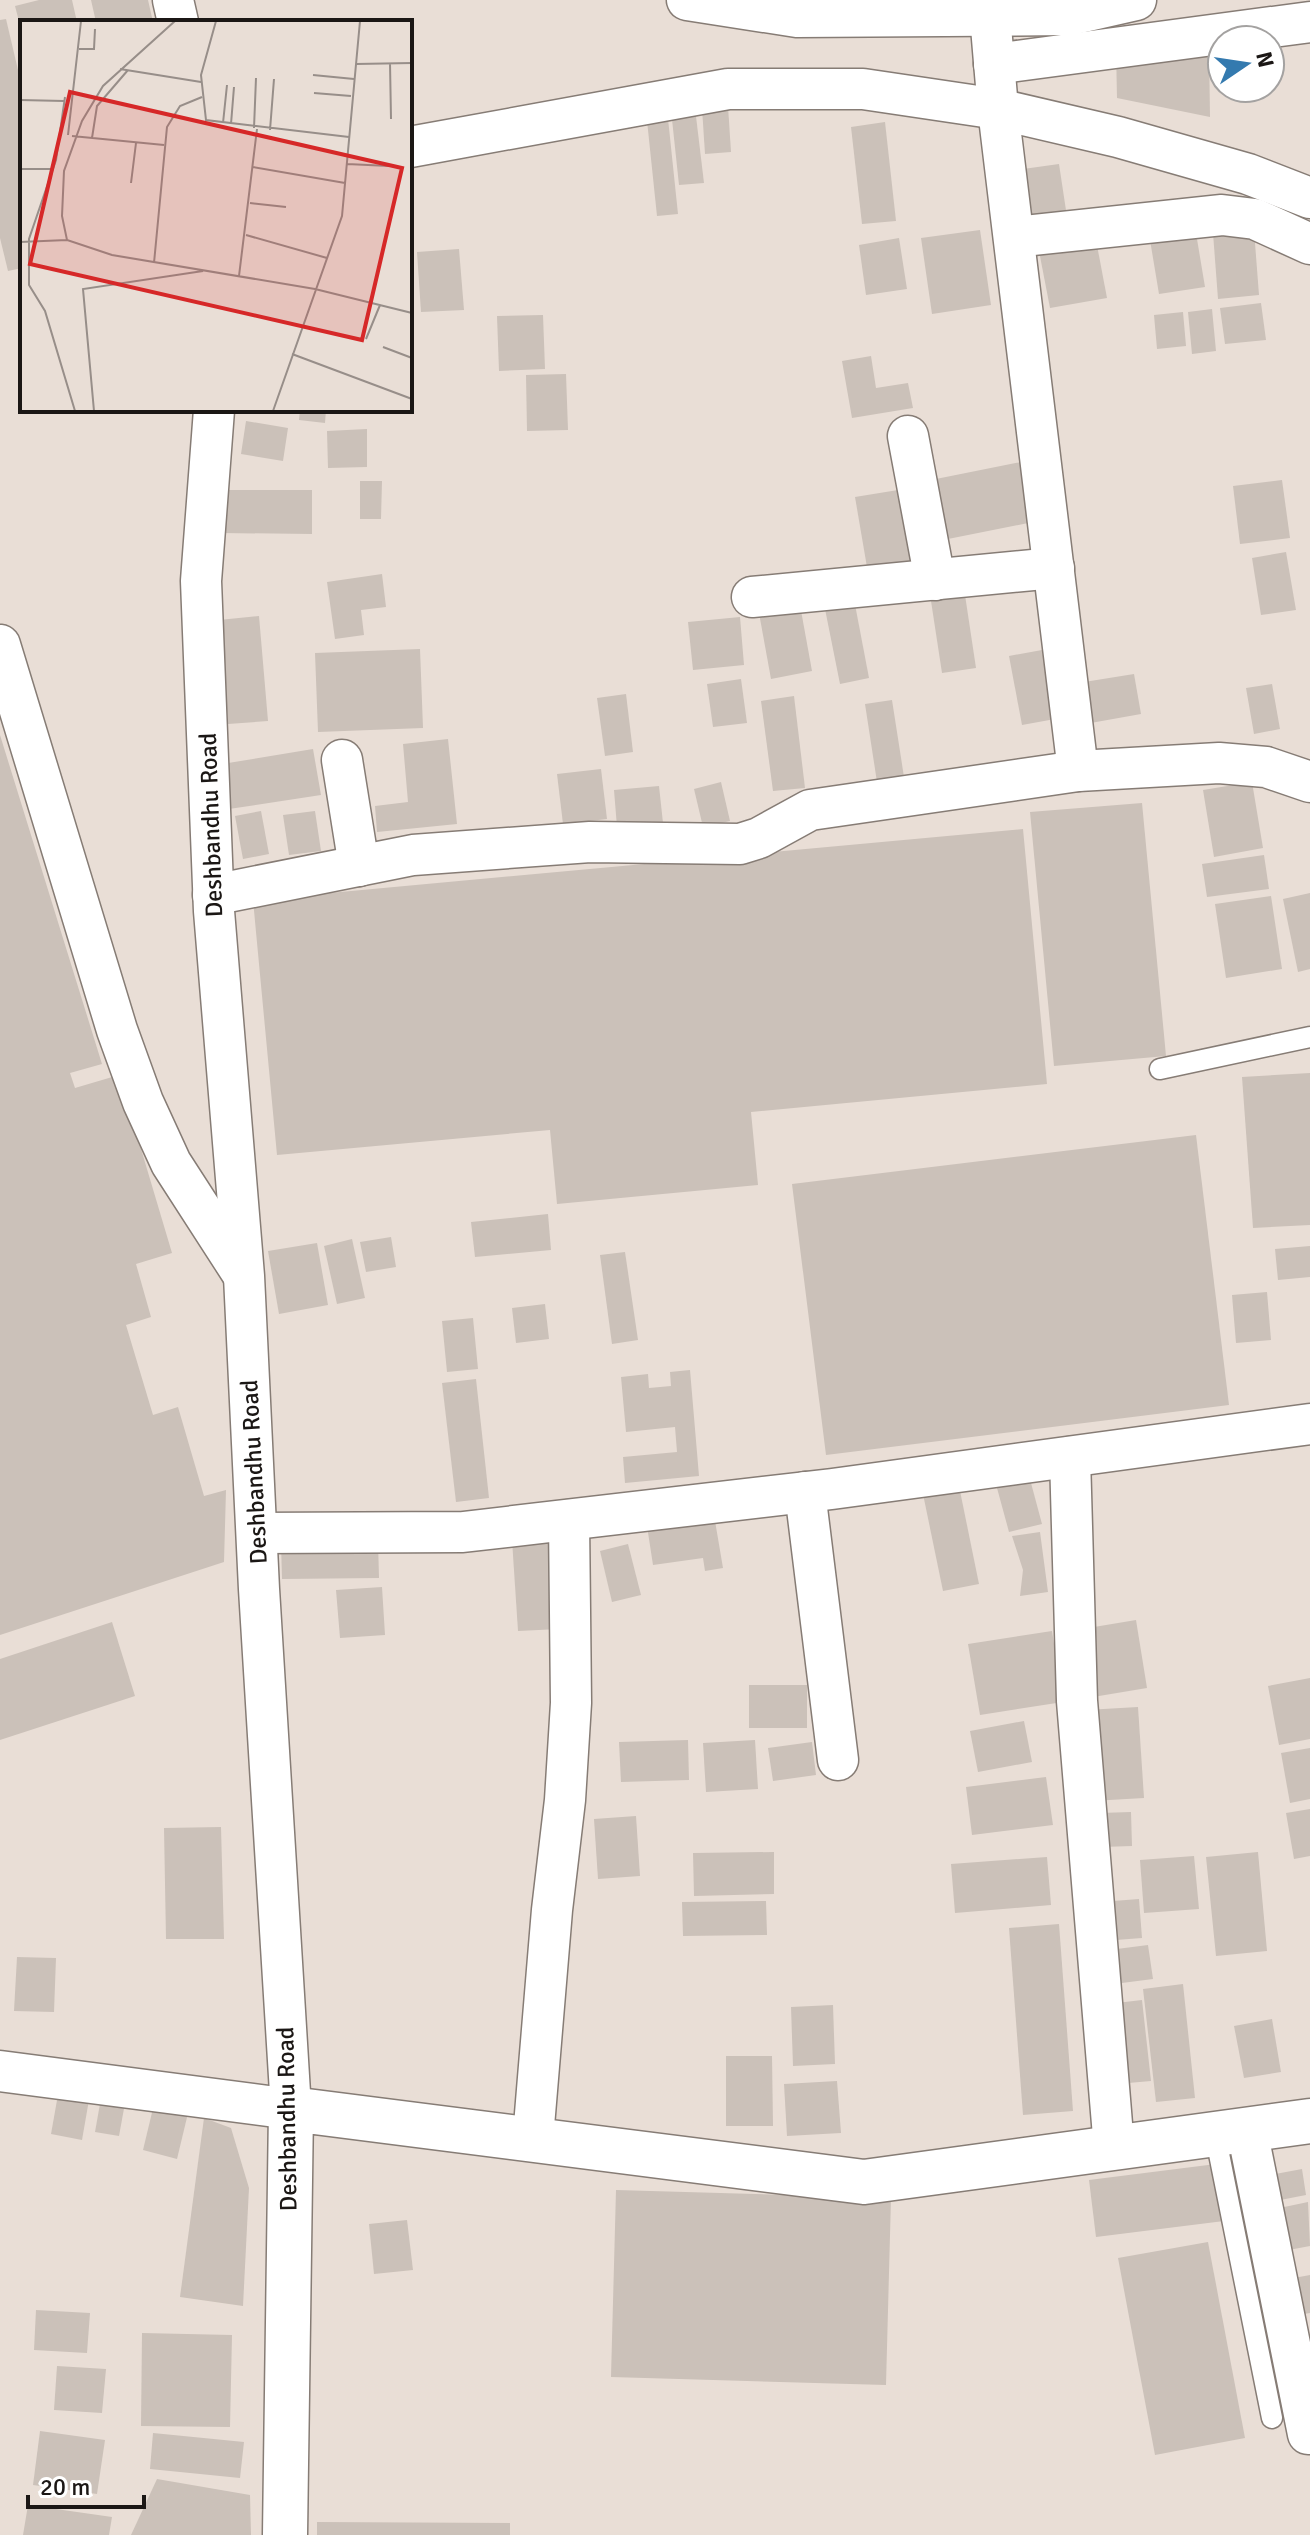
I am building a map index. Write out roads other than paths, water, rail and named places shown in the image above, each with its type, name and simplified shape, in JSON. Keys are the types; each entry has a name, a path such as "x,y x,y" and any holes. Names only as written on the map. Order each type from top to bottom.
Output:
{"street":[{"path":"173,0 178,20"},
{"path":"709,2 797,17 1070,15 1136,0"},
{"path":"990,15 998,109 1078,771"},
{"path":"994,64 1310,22"},
{"path":"412,147 728,89 863,89 998,109 1161,149 1248,174 1310,198"},
{"path":"1014,237 1222,215 1255,219 1310,244"},
{"name":"Deshbandhu Road","path":"214,412 201,581 213,895 244,1276 291,2109 285,2535"},
{"path":"908,436 935,580"},
{"path":"752,597 1054,568"},
{"path":"0,645 117,1030 143,1102 171,1163 244,1276"},
{"path":"342,760 359,866"},
{"path":"213,895 413,855 590,842 740,844 759,838 810,810 1078,771 1219,763 1266,767 1310,782"},
{"path":"257,1533 463,1532 805,1492 1310,1424"},
{"path":"1070,1457 1077,1701 1114,2148"},
{"path":"805,1492 838,1760"},
{"path":"533,2138 552,1910 565,1800 571,1703 569,1520"},
{"path":"0,2071 864,2182 1310,2121"},
{"path":"1231,2132 1290,2426"}],"lane":[{"path":"1160,1069 1310,1037"}]}
